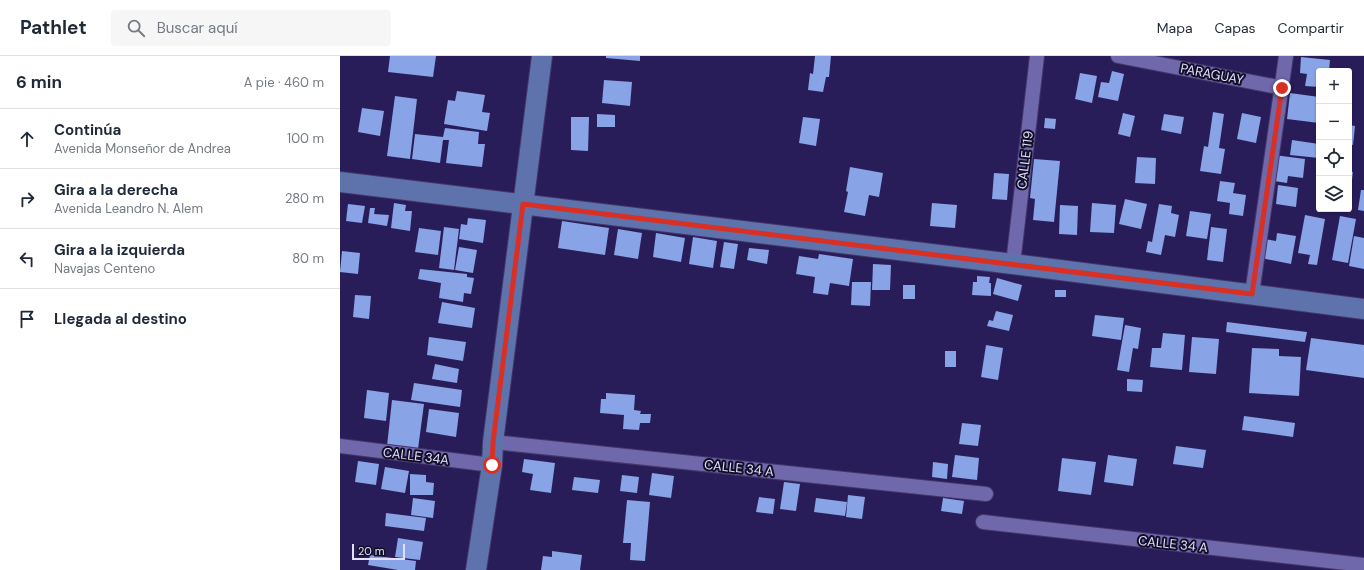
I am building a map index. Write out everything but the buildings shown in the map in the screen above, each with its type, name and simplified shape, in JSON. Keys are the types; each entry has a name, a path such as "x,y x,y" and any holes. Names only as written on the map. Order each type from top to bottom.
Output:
{"main road":[{"path":"476,570 492,465 493,442 542,56"},
{"path":"340,182 1013,264 1364,309"}],"street":[{"name":"CALLE 119","path":"1013,264 1037,56"},
{"name":"PARAGUAY","path":"1118,56 1282,88"},
{"path":"1252,294 1286,56"},
{"name":"CALLE 34 A","path":"493,442 986,494"},
{"name":"CALLE 34A","path":"340,446 492,465"},
{"name":"CALLE 34 A","path":"982,522 1364,566"}],"route":[{"path":"492,465 493,442 523,204 1252,294 1282,88"}]}
